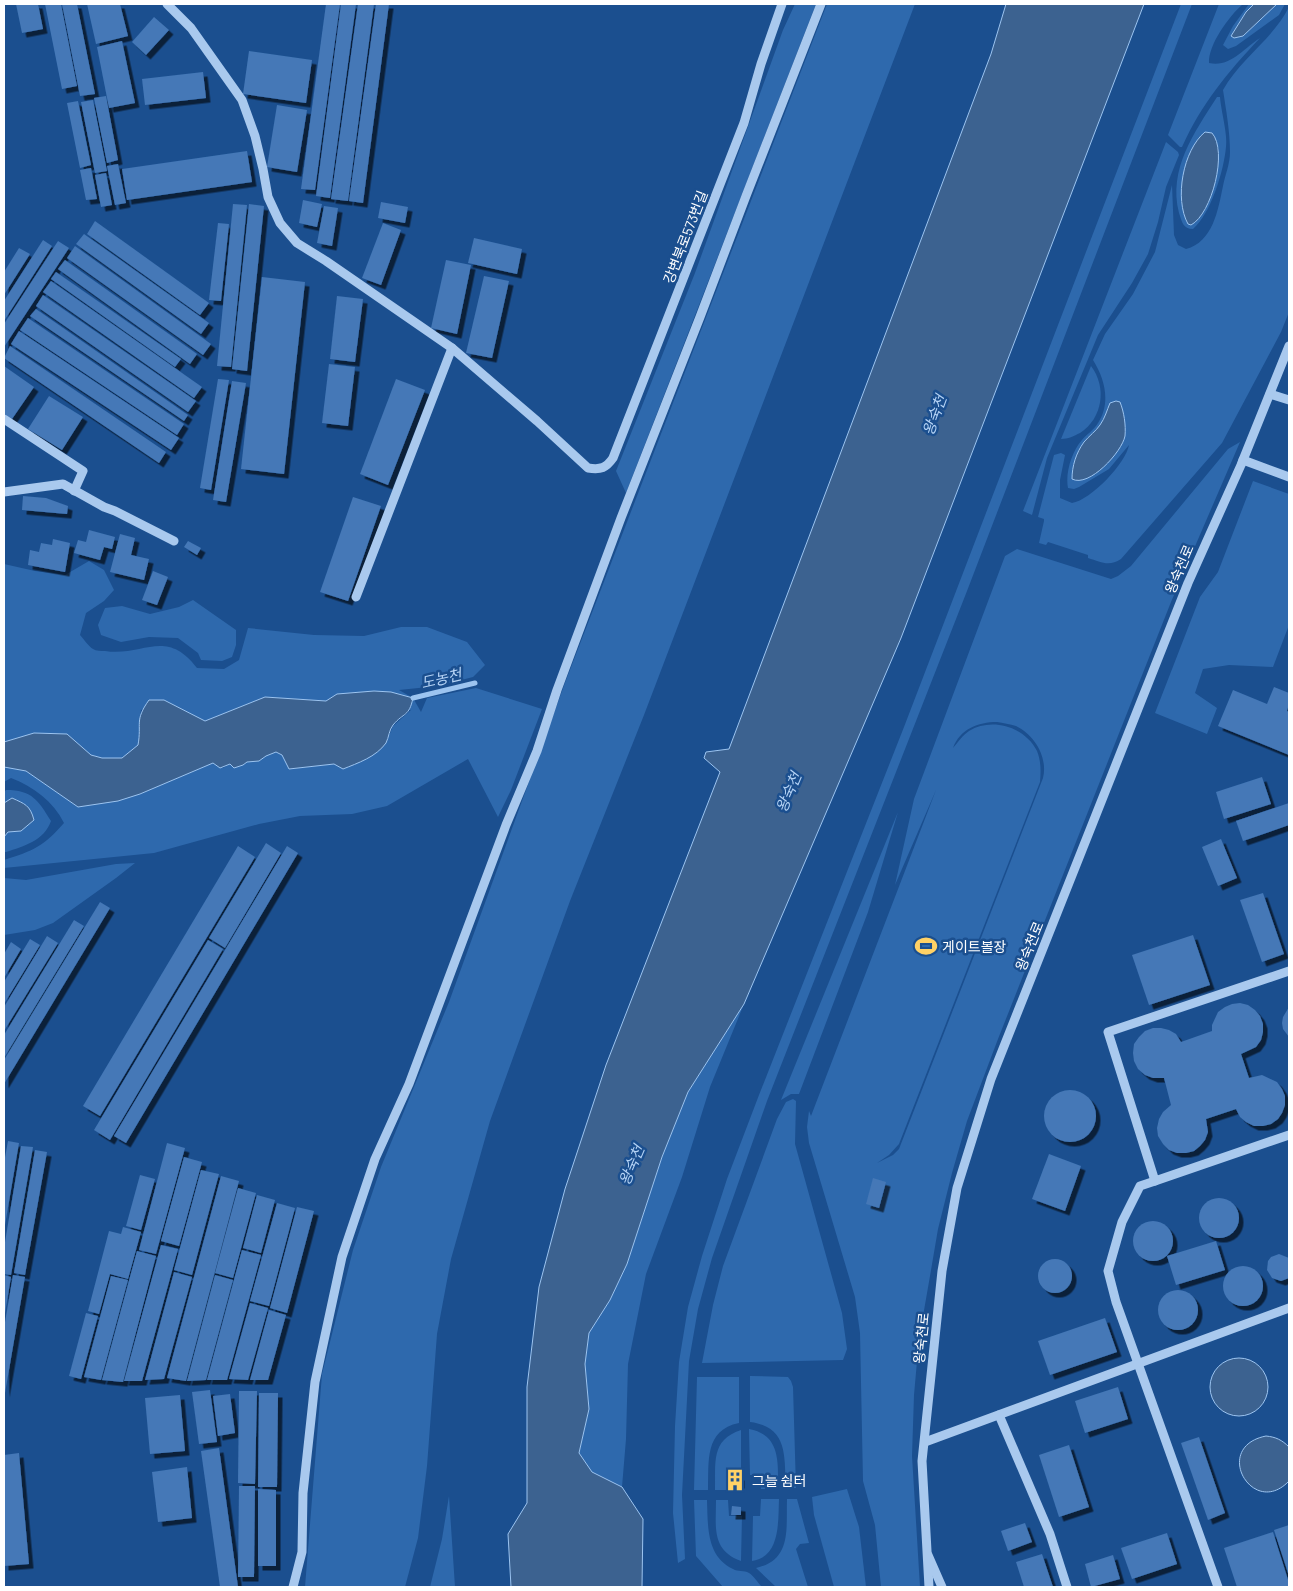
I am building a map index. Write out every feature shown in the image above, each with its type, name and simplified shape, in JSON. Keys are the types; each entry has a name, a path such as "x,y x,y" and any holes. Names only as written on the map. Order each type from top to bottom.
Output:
{"street":[{"path":"167,4 190,28 242,100 255,136 268,197 280,223 297,243 452,348 356,597"},
{"name":"강변북로573번길","path":"452,348 588,468 598,469 607,466 613,458 744,123 761,64 782,4"},
{"path":"294,1587 302,1552 303,1493 315,1382 345,1248 375,1159 409,1084 506,825 536,751 620,518 822,4"},
{"name":"왕숙천로","path":"928,1587 922,1462 942,1271 957,1188 992,1079 1188,583 1243,460 1289,346"},
{"path":"1270,394 1289,400"},
{"path":"4,419 83,471 74,491"},
{"path":"1243,460 1289,477"},
{"path":"4,492 63,484 174,541"},
{"path":"1155,1181 1108,1032 1289,970"},
{"path":"1218,1587 1116,1302 1108,1271 1122,1222 1140,1186 1289,1135"},
{"path":"925,1442 1289,1308"},
{"path":"999,1415 1050,1534 1067,1587"},
{"path":"926,1549 942,1587"}],"shaded area":[{"path":"795,4 816,4 626,493 616,471 695,273 783,30"},
{"path":"827,4 915,4 644,715 570,901 490,1121 451,1259 437,1334 427,1466 418,1538 405,1587 305,1587 322,1374 353,1250 381,1167 449,1002 566,680"},
{"path":"1181,4 1192,4 967,591 767,1101 712,1258 698,1309 689,1361 682,1495 685,1559 678,1563 673,1513 679,1362 688,1307 702,1256 727,1179 759,1095 904,727"},
{"path":"1219,4 1243,4 1220,31 1212,48 1209,63 1224,63 1260,38 1216,89 1198,116 1182,147 1180,147 1168,135"},
{"path":"1249,4 1254,4 1246,12 1231,36 1243,36 1277,4 1285,4 1279,15 1236,46 1228,49 1223,45 1233,26"},
{"path":"1289,7 1289,312 1281,332 1222,443 1121,559 1113,563 1105,563 1088,558 1088,555 1048,542 1046,545 1039,543 1044,519 1038,517 1054,455 1061,453 1065,455 1060,480 1060,498 1072,503 1098,488 1115,470 1126,453 1129,445 1109,469 1079,487 1074,489 1068,488 1068,469 1072,456 1078,445 1096,425 1104,407 1105,391 1101,375 1093,360 1105,334 1133,294 1155,252 1172,185 1174,235 1178,245 1186,249 1202,240 1208,232 1213,224 1219,205 1230,152 1223,90 1238,68 1274,29"},
{"path":"1217,97 1220,97 1226,136 1225,157 1211,203 1200,222 1193,229 1190,229 1183,224 1179,213 1177,181 1180,166 1192,138","holes":["1219,147 1213,190 1209,201 1198,219 1190,225 1186,221 1181,201"]},
{"path":"1166,142 1179,155 1166,187 1148,254 1132,283 1098,335 1047,458 1032,515 1023,511"},
{"path":"1091,366 1096,374 1101,392 1098,411 1088,427 1069,438 1061,439"},
{"path":"1240,442 1171,602 967,1121 938,1229 919,1339 914,1395 912,1456 920,1587 881,1587 875,1525 863,1481 860,1333 855,1297 809,1143 807,1127 809,1111 811,1116 936,790 895,885 914,799 1005,556 1017,549 1111,579 1118,576 1131,566 1228,449","holes":["999,722 1016,726 1034,741 1044,763 1043,778 899,1149 893,1155 877,1163 889,1155 899,1144 1040,782 1040,766 1037,751 1032,743 1016,730 997,725 978,727 969,731 953,748 956,741 965,731 983,723"]},
{"path":"1253,481 1289,494 1289,625 1273,667 1229,665 1203,669 1195,693 1217,708 1207,734 1155,713 1200,597 1218,572"},
{"path":"89,561 104,570 114,590 104,601 86,613 80,635 91,648 97,651 119,652 164,646 175,649 186,656 197,668 224,669 239,660 248,628 314,635 364,636 401,627 427,627 467,642 485,665 473,677 438,686 399,690 413,698 421,712 427,698 476,688 542,709 511,790 498,817 468,759 387,806 352,814 300,816 259,824 154,853 4,868 4,860 37,847 64,823 48,801 35,790 11,778 4,782 4,767 26,771 78,807 140,794 213,763 223,768 230,764 243,765 247,762 259,761 276,752 282,755 290,769 334,764 376,753 386,743 393,726 411,710 337,694 326,701 265,697 205,721 164,700 141,710 138,745 122,758 102,758 91,755 66,734 34,733 4,742 4,564 65,575"},
{"path":"193,600 236,630 236,645 232,657 222,661 201,660 198,653 178,638 149,637 121,642 101,635 98,625 105,608 122,606 150,614 179,607"},
{"path":"6,790 15,790 28,794 38,802 51,821 44,833 33,842 4,852 4,837 8,832 12,798 4,803 4,792"},
{"path":"898,812 868,912 799,1094 791,1094 781,1100"},
{"path":"135,863 53,923 35,930 4,935 4,878 26,880 116,864"},
{"path":"744,1004 710,1087 682,1177 646,1274 628,1364 626,1439 622,1487 592,1472 579,1453 589,1409 585,1364 589,1333 610,1300 627,1264 662,1157 688,1092"},
{"path":"793,1099 796,1101 795,1144 842,1313 847,1349 843,1360 702,1363 713,1305 723,1266 777,1119 786,1102"},
{"path":"750,1376 788,1377 791,1381 793,1387 796,1488 786,1488 784,1455 778,1437 772,1430 763,1425 750,1422"},
{"path":"697,1377 739,1377 739,1423 720,1432 714,1440 709,1458 708,1490 694,1490"},
{"path":"749,1429 767,1437 772,1444 777,1460 778,1489 761,1489 761,1475 750,1475"},
{"path":"741,1430 741,1474 729,1474 729,1490 715,1490 715,1462 719,1447 731,1434"},
{"path":"847,1489 859,1527 866,1587 834,1587 814,1515 812,1497"},
{"path":"449,1496 455,1587 430,1587 442,1539"},
{"path":"761,1499 779,1499 778,1527 773,1545 768,1553 752,1561 753,1516 760,1516"},
{"path":"787,1499 797,1499 809,1543 800,1544 796,1549 808,1587 776,1587 756,1568 768,1564 781,1551 785,1542"},
{"path":"694,1500 707,1500 710,1539 718,1556 733,1569 751,1574 762,1587 723,1587 696,1556"},
{"path":"716,1500 728,1500 729,1516 742,1516 741,1561 724,1551 720,1544 716,1528"}],"water":[{"name":"왕숙천","path":"1006,4 1144,4 901,638 744,1004 688,1092 662,1157 627,1264 610,1300 589,1333 585,1364 589,1409 579,1453 592,1472 622,1487 643,1519 642,1587 511,1587 508,1534 527,1503 527,1387 539,1287 565,1189 606,1065 720,772 704,758 706,752 729,749 991,54"},
{"path":"1254,4 1277,4 1243,36 1234,38 1231,36 1246,12"},
{"path":"1205,132 1212,133 1217,142 1218,167 1211,196 1205,209 1199,219 1191,225 1188,224 1184,214 1182,202 1183,175 1191,150"},
{"path":"1120,402 1123,410 1125,436 1123,443 1104,467 1095,474 1079,480 1072,479 1075,460 1081,446 1100,425 1110,403"},
{"path":"374,691 391,692 413,698 408,711 392,727 382,748 366,759 343,769 334,764 289,769 282,755 276,752 259,761 247,762 234,768 230,764 220,768 213,763 140,794 118,801 78,807 26,771 4,767 4,742 34,733 67,734 91,755 102,758 122,758 138,745 139,722 144,707 149,700 164,700 205,721 265,697 326,701 337,694"},
{"path":"12,798 31,811 34,820 21,831 8,832 4,837 4,803"},
{"path":"1233,1358 1245,1358 1260,1366 1268,1381 1268,1393 1260,1408 1245,1416 1233,1416 1218,1408 1210,1393 1210,1381 1218,1366"},
{"path":"1266,1436 1279,1439 1289,1447 1289,1481 1275,1490 1262,1492 1251,1486 1243,1477 1240,1465 1241,1453 1250,1443"}],"building":[{"path":"16,4 38,4 43,29 22,33"},
{"path":"45,4 61,4 77,86 62,89"},
{"path":"62,4 77,4 95,94 80,96"},
{"path":"87,4 120,4 128,36 96,44"},
{"path":"326,4 340,4 315,190 301,189"},
{"path":"341,4 356,4 330,198 316,196"},
{"path":"358,4 374,4 348,201 331,199"},
{"path":"376,4 389,4 363,203 349,201"},
{"path":"154,17 169,30 146,55 132,42"},
{"path":"122,41 135,103 109,108 97,47"},
{"path":"249,51 312,60 306,103 243,94"},
{"path":"203,72 206,98 145,105 142,79"},
{"path":"106,96 118,160 107,163 94,98"},
{"path":"93,100 107,171 95,173 81,102"},
{"path":"78,101 91,165 80,168 67,103"},
{"path":"277,105 307,110 297,172 267,167"},
{"path":"247,151 252,182 127,200 122,169"},
{"path":"118,164 126,203 115,205 107,166"},
{"path":"91,168 97,199 86,200 80,170"},
{"path":"106,173 112,205 101,207 95,175"},
{"path":"303,200 322,204 317,227 299,223"},
{"path":"381,202 408,207 405,223 378,218"},
{"path":"233,204 247,205 231,367 217,366"},
{"path":"249,204 264,206 247,371 232,369"},
{"path":"324,206 338,208 332,246 317,243"},
{"path":"95,221 209,303 200,315 87,234"},
{"path":"218,223 229,224 221,301 209,300"},
{"path":"383,223 401,230 381,285 362,278"},
{"path":"84,234 209,323 201,334 76,244"},
{"path":"474,238 522,249 517,274 468,263"},
{"path":"43,240 52,246 4,321 4,301"},
{"path":"58,241 69,248 4,347 4,324"},
{"path":"75,246 211,344 203,355 67,258"},
{"path":"19,248 30,254 4,295 4,272"},
{"path":"65,260 197,354 190,364 58,269"},
{"path":"446,260 471,265 457,334 431,328"},
{"path":"56,272 181,359 175,367 51,279"},
{"path":"484,276 509,281 492,358 466,353"},
{"path":"262,277 305,282 284,474 241,469"},
{"path":"51,281 202,387 194,398 43,292"},
{"path":"43,295 196,401 188,412 36,306"},
{"path":"337,296 363,299 355,362 330,359"},
{"path":"36,309 188,415 184,421 30,316"},
{"path":"28,318 184,424 177,435 20,330"},
{"path":"19,331 179,438 171,450 11,344"},
{"path":"10,346 166,452 159,463 4,358"},
{"path":"329,364 355,367 348,426 322,423"},
{"path":"4,366 34,387 12,419 4,414"},
{"path":"218,379 229,380 211,490 200,488"},
{"path":"396,379 425,390 388,485 360,474"},
{"path":"232,381 246,383 226,502 213,500"},
{"path":"49,396 83,417 62,450 28,429"},
{"path":"23,496 46,498 68,506 67,514 22,510"},
{"path":"353,497 381,506 348,601 320,592"},
{"path":"89,530 115,537 112,549 104,547 100,560 74,553 78,540 86,542"},
{"path":"120,534 135,538 131,555 149,559 144,580 110,572"},
{"path":"53,539 70,543 65,572 28,565 30,550 39,552 41,543 52,545"},
{"path":"188,541 201,548 197,555 184,547"},
{"path":"153,571 168,577 157,605 142,600"},
{"path":"1274,687 1289,693 1287,711 1289,712 1289,755 1218,726 1233,690 1267,704"},
{"path":"1262,777 1271,804 1224,819 1216,792"},
{"path":"1289,803 1289,825 1243,841 1236,821"},
{"path":"1221,839 1237,878 1218,886 1202,847"},
{"path":"266,843 281,853 225,948 209,938"},
{"path":"238,846 255,857 100,1116 83,1106"},
{"path":"287,846 298,853 126,1143 114,1136"},
{"path":"1263,893 1284,954 1262,962 1240,900"},
{"path":"100,902 110,908 4,1084 4,1060"},
{"path":"74,920 84,926 4,1058 4,1035"},
{"path":"1193,935 1210,985 1149,1005 1132,955"},
{"path":"47,936 58,943 4,1031 4,1007"},
{"path":"30,939 40,945 4,1004 4,982"},
{"path":"208,940 223,949 110,1140 94,1130"},
{"path":"11,942 21,949 4,978 4,954"},
{"path":"1232,1004 1248,1005 1255,1010 1263,1024 1261,1040 1256,1047 1241,1054 1249,1078 1262,1075 1277,1082 1285,1096 1285,1105 1282,1113 1271,1124 1254,1126 1240,1117 1236,1109 1206,1119 1208,1132 1205,1140 1194,1151 1177,1153 1169,1150 1158,1136 1157,1128 1163,1112 1171,1105 1164,1078 1153,1078 1145,1075 1138,1069 1134,1061 1134,1044 1145,1031 1153,1028 1169,1030 1176,1034 1181,1042 1212,1031 1212,1025 1218,1012"},
{"path":"1289,1007 1289,1037 1283,1029 1282,1023"},
{"path":"1070,1090 1080,1092 1088,1098 1094,1106 1096,1116 1094,1126 1088,1134 1080,1140 1070,1142 1060,1140 1052,1134 1046,1126 1044,1116 1046,1106 1052,1098 1060,1092"},
{"path":"8,1141 19,1143 5,1225 4,1163"},
{"path":"167,1143 185,1148 156,1254 139,1250"},
{"path":"21,1146 33,1147 11,1275 4,1274 4,1248"},
{"path":"35,1150 47,1152 25,1275 14,1273"},
{"path":"1049,1154 1081,1166 1065,1211 1032,1199"},
{"path":"184,1157 202,1162 179,1246 161,1241"},
{"path":"201,1170 219,1174 192,1275 174,1270"},
{"path":"140,1175 155,1179 141,1230 126,1226"},
{"path":"221,1176 239,1181 186,1381 167,1378"},
{"path":"873,1178 886,1182 879,1208 866,1204"},
{"path":"238,1188 256,1193 233,1278 215,1273"},
{"path":"257,1195 275,1200 261,1253 243,1248"},
{"path":"1223,1198 1230,1201 1236,1207 1239,1218 1238,1226 1230,1235 1223,1238 1215,1238 1208,1235 1200,1226 1199,1214 1202,1207 1211,1199"},
{"path":"277,1203 295,1208 269,1306 250,1301"},
{"path":"297,1207 314,1211 287,1313 270,1308"},
{"path":"1157,1221 1164,1224 1170,1230 1173,1241 1172,1249 1164,1258 1157,1261 1149,1261 1142,1258 1134,1249 1133,1237 1136,1230 1145,1222"},
{"path":"123,1227 141,1232 128,1279 110,1274 99,1314 88,1311 109,1231 121,1234"},
{"path":"1216,1241 1225,1270 1176,1285 1167,1256"},
{"path":"161,1245 178,1249 142,1381 124,1381"},
{"path":"242,1250 261,1255 227,1380 207,1380"},
{"path":"137,1251 156,1256 123,1382 102,1380"},
{"path":"1279,1254 1289,1258 1289,1278 1281,1281 1272,1278 1267,1270 1268,1261 1271,1257"},
{"path":"1055,1259 1062,1260 1067,1264 1071,1269 1071,1283 1067,1288 1062,1292 1055,1293 1048,1292 1043,1288 1039,1283 1038,1276 1039,1269 1043,1264 1048,1260"},
{"path":"1247,1266 1254,1269 1260,1275 1263,1286 1262,1294 1254,1303 1247,1306 1239,1306 1232,1303 1224,1294 1223,1282 1226,1275 1235,1267"},
{"path":"174,1272 192,1277 164,1379 145,1380"},
{"path":"4,1275 11,1277 5,1313 4,1313"},
{"path":"13,1275 25,1277 5,1393 4,1328"},
{"path":"215,1275 233,1280 206,1380 187,1381"},
{"path":"111,1276 128,1280 101,1380 84,1377"},
{"path":"1182,1290 1189,1293 1195,1299 1198,1310 1197,1318 1189,1327 1182,1330 1174,1330 1167,1327 1159,1318 1158,1306 1161,1299 1170,1291"},
{"path":"250,1303 268,1308 248,1380 229,1379"},
{"path":"269,1310 286,1315 268,1380 250,1380"},
{"path":"86,1313 98,1316 81,1379 69,1376"},
{"path":"1105,1318 1117,1352 1050,1375 1038,1341"},
{"path":"1118,1387 1128,1419 1085,1433 1075,1401"},
{"path":"210,1390 217,1442 199,1444 192,1392"},
{"path":"239,1391 257,1391 255,1484 238,1483"},
{"path":"259,1393 278,1393 277,1487 258,1487"},
{"path":"230,1394 235,1433 218,1436 213,1396"},
{"path":"180,1395 185,1451 150,1454 145,1398"},
{"path":"1199,1437 1225,1513 1208,1520 1181,1443"},
{"path":"1069,1445 1089,1507 1059,1517 1039,1455"},
{"path":"219,1448 238,1587 220,1587 201,1451"},
{"path":"19,1453 29,1564 4,1566 4,1455"},
{"path":"187,1467 192,1518 158,1522 152,1472"},
{"name":"그늘 쉼터","path":"731,1476 740,1476 740,1484 731,1484"},
{"path":"239,1486 255,1486 254,1577 238,1577"},
{"path":"258,1489 276,1490 276,1566 258,1566"},
{"name":"그늘 쉼터","path":"732,1506 741,1507 741,1515 731,1515"},
{"path":"1025,1523 1032,1542 1008,1551 1001,1531"},
{"path":"1289,1525 1289,1576 1274,1530"},
{"path":"1273,1532 1289,1587 1237,1587 1224,1548"},
{"path":"1167,1533 1177,1564 1132,1579 1121,1548"},
{"path":"1042,1554 1053,1587 1024,1587 1016,1562"},
{"path":"1113,1555 1120,1579 1091,1587 1085,1564"}],"waterway":[{"name":"도농천","path":"413,698 475,683"}],"place":[{"name":"게이트볼장","path":"926,946"},
{"name":"그늘 쉼터","path":"735,1480"}]}
